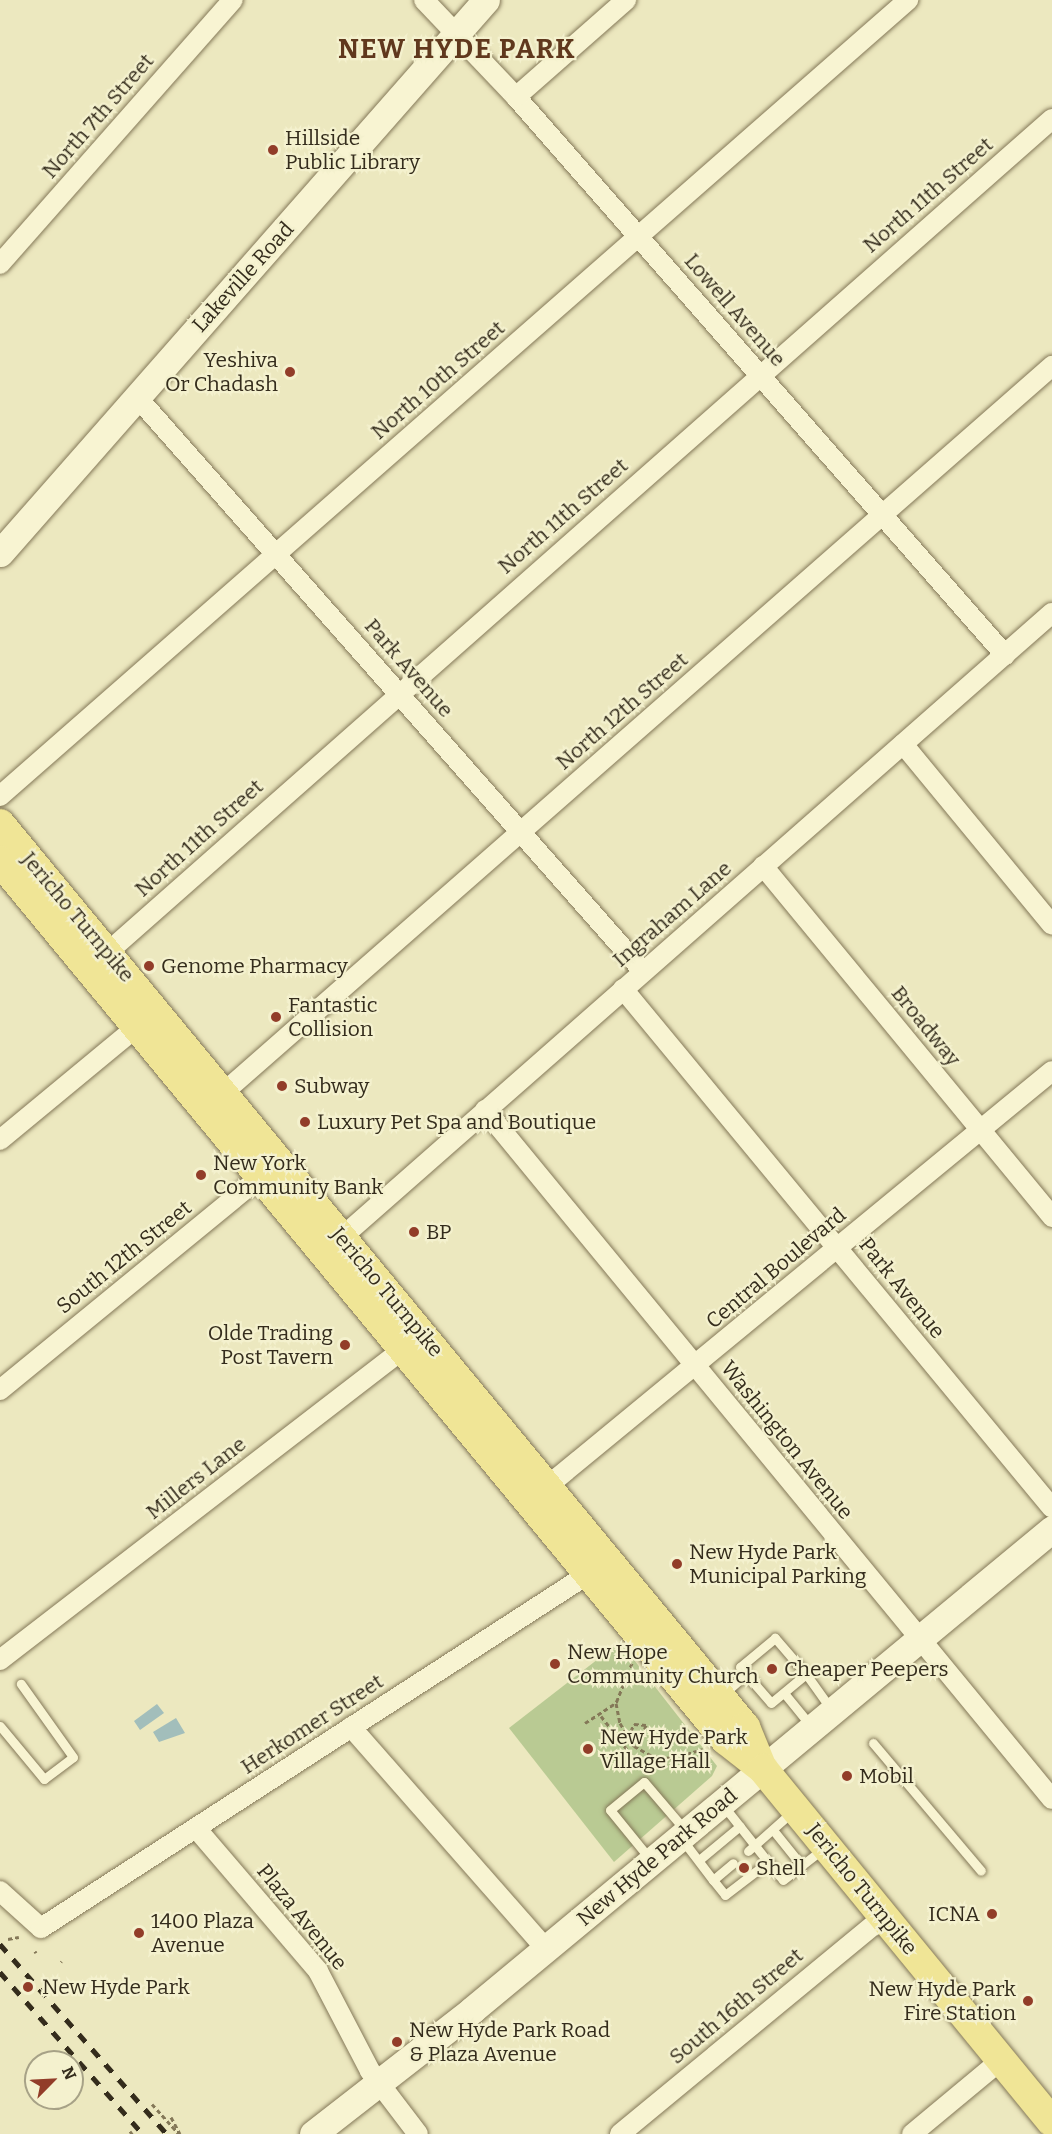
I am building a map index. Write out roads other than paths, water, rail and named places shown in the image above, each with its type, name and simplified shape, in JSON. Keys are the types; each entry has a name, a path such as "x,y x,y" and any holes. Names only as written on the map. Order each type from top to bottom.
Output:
{"main road":[{"name":"Lakeville Road","path":"4,540 138,397 486,0"},
{"name":"Jericho Turnpike","path":"0,824 108,952 170,1065 270,1168 600,1567 721,1696 745,1726 762,1769"},
{"name":"Jericho Turnpike","path":"4,875 223,1094 270,1168"},
{"path":"170,1065 186,1068 212,1097 223,1094"},
{"name":"New Hyde Park Road","path":"313,2134 546,1949 1052,1529"},
{"name":"Jericho Turnpike","path":"600,1567 648,1643 726,1740 762,1769 1052,2122"}],"street":[{"name":"North 7th Street","path":"0,264 233,0"},
{"name":"Lowell Avenue","path":"424,0 458,33 516,97 1005,655"},
{"path":"516,97 626,0"},
{"name":"North 10th Street","path":"0,796 908,0"},
{"name":"North 11th Street","path":"108,952 398,692 1052,119"},
{"name":"North 12th Street","path":"223,1094 1052,366"},
{"name":"Park Avenue","path":"138,397 643,971"},
{"name":"Ingraham Lane","path":"333,1245 1005,655 1049,623"},
{"path":"903,744 1052,926"},
{"name":"Broadway","path":"763,866 1052,1217"},
{"name":"Park Avenue","path":"623,989 1052,1508"},
{"path":"0,1140 146,1019"},
{"name":"Central Boulevard","path":"539,1494 1052,1071"},
{"name":"Washington Avenue","path":"485,1110 1052,1799"},
{"name":"South 12th Street","path":"0,1390 270,1168"},
{"name":"Millers Lane","path":"0,1660 413,1341"},
{"name":"Herkomer Street","path":"0,1890 46,1933 196,1828 600,1567"},
{"path":"351,1727 546,1949"},
{"name":"Plaza Avenue","path":"196,1828 321,1976 377,2083 418,2134"},
{"name":"South 16th Street","path":"620,2134 884,1916"},
{"path":"912,2134 1001,2060"}],"lane":[{"path":"806,1674 771,1703 740,1667 775,1638 806,1674 822,1719"},
{"path":"721,1696 746,1674"},
{"path":"0,1726 44,1779 73,1757 21,1684"},
{"path":"784,1693 822,1719"},
{"path":"873,1743 981,1871"},
{"path":"652,1860 610,1810 644,1782 725,1895 768,1862"},
{"path":"721,1803 740,1826 751,1849 768,1862 783,1880 826,1847"},
{"path":"751,1849 796,1809"},
{"path":"699,1860 740,1826"},
{"path":"773,1830 802,1866"},
{"path":"713,1880 733,1863"}],"water":[{"path":"157,1704 164,1713 140,1730 134,1721"},
{"path":"176,1718 185,1733 159,1742 153,1732"}],"railway":[{"path":"0,1944 167,2134"},
{"path":"0,1972 143,2134"}],"place":[{"name":"Hillside Public Library","path":"273,150"},
{"name":"Yeshiva Or Chadash","path":"290,372"},
{"name":"Genome Pharmacy","path":"149,966"},
{"name":"Fantastic Collision","path":"276,1017"},
{"name":"Subway","path":"282,1086"},
{"name":"Luxury Pet Spa and Boutique","path":"305,1122"},
{"name":"New York Community Bank","path":"201,1175"},
{"name":"BP","path":"414,1232"},
{"name":"Olde Trading Post Tavern","path":"345,1345"},
{"name":"New Hyde Park Municipal Parking","path":"677,1564"},
{"name":"New Hope Community Church","path":"555,1664"},
{"name":"Cheaper Peepers","path":"772,1669"},
{"name":"New Hyde Park Village Hall","path":"588,1749"},
{"name":"Mobil","path":"847,1776"},
{"name":"Shell","path":"744,1868"},
{"name":"ICNA","path":"992,1914"},
{"name":"1400 Plaza Avenue","path":"139,1933"},
{"name":"New Hyde Park","path":"28,1987"},
{"name":"New Hyde Park Fire Station","path":"1028,2001"},
{"name":"New Hyde Park Road & Plaza Avenue","path":"397,2042"}],"district":[{"name":"NEW HYDE PARK","path":"457,50"}]}
